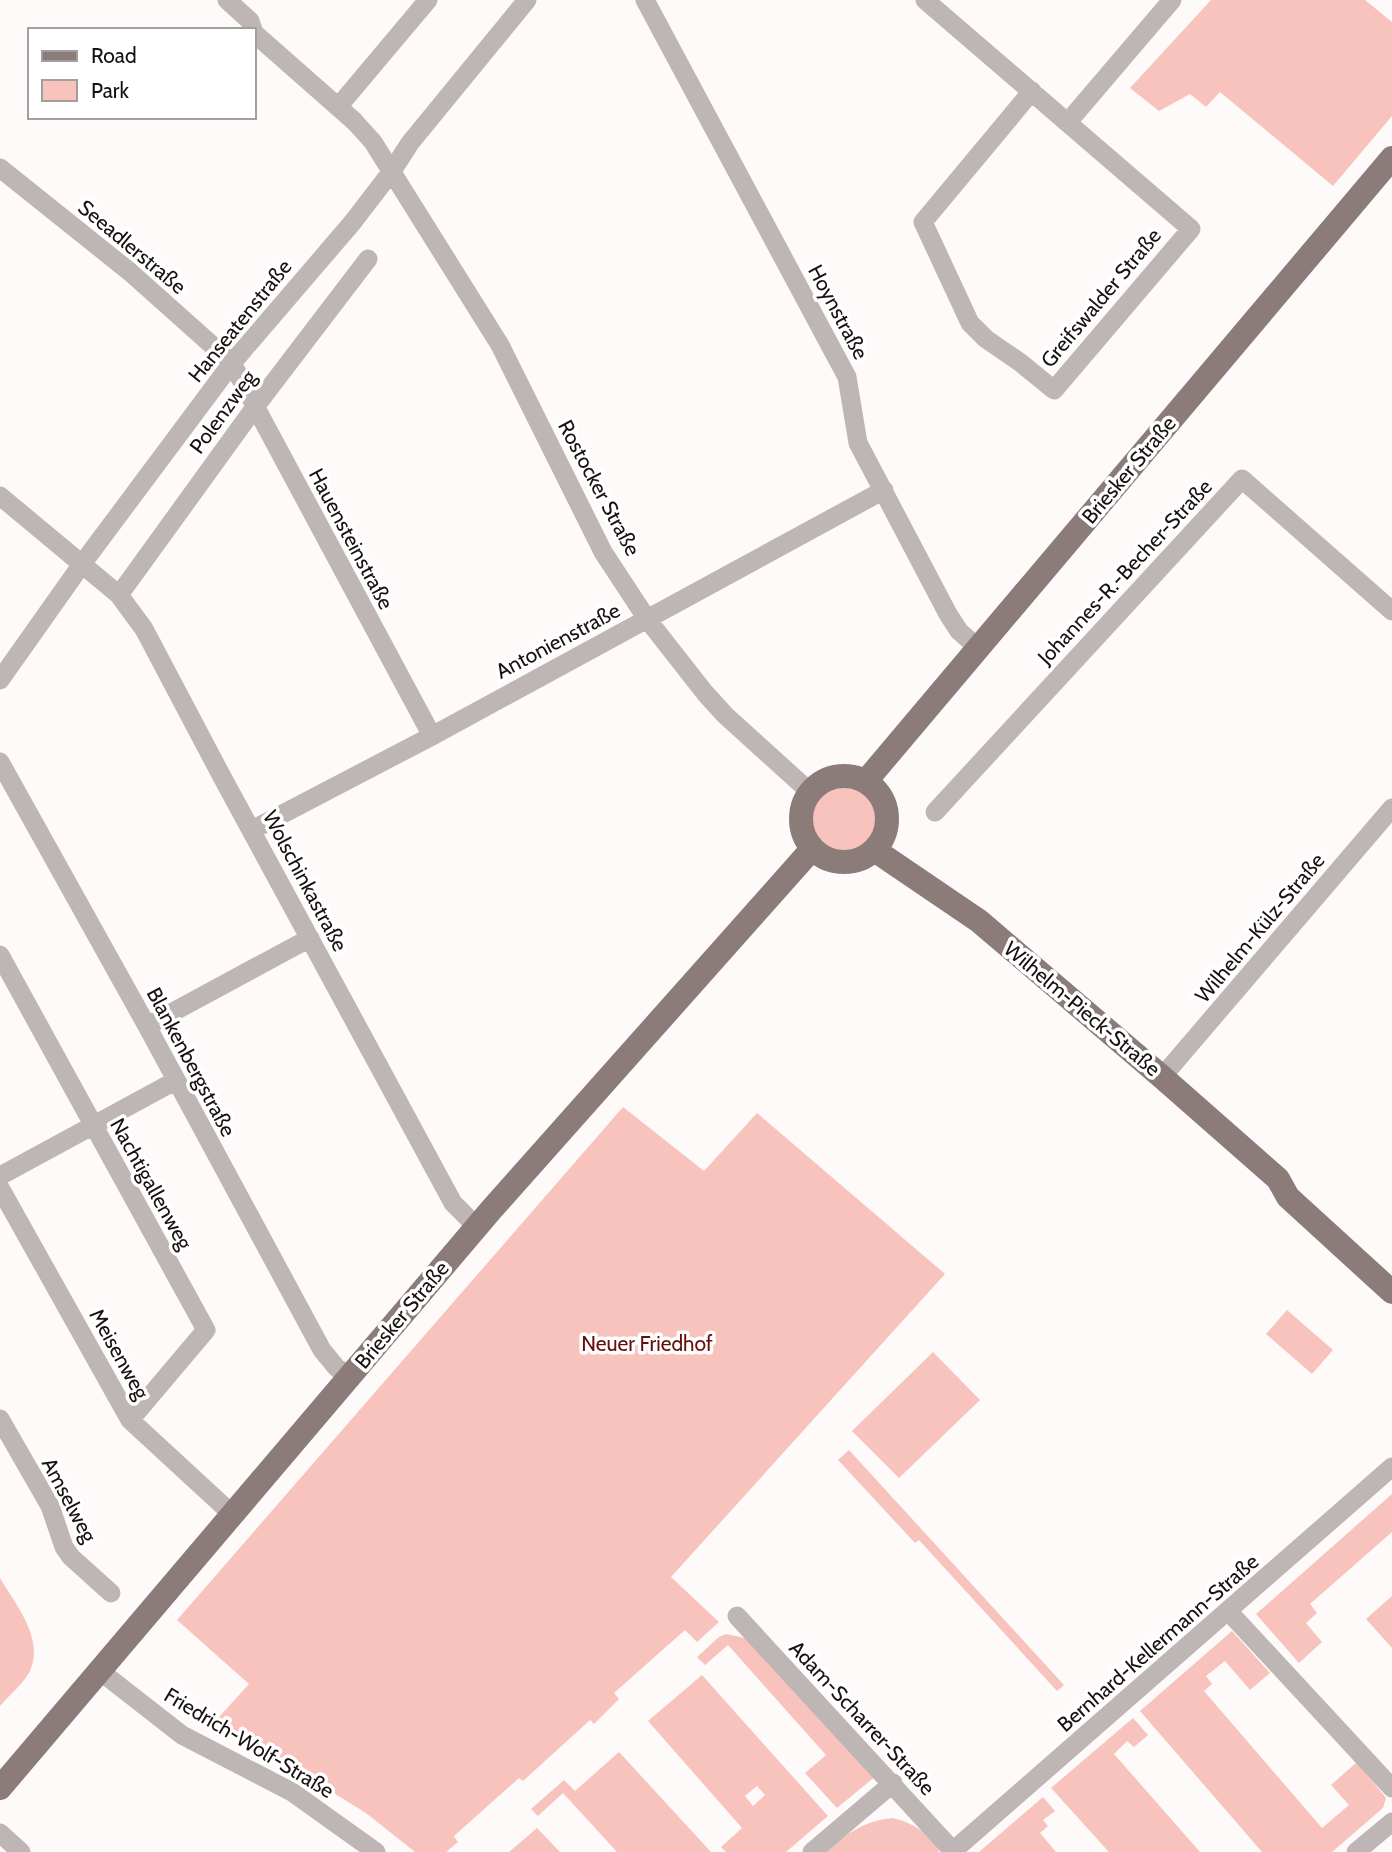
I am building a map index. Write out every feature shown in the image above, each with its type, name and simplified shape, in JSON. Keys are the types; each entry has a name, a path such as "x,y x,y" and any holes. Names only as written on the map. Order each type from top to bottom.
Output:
{"main road":[{"name":"Briesker Straße","path":"866,781 1392,158"},
{"path":"846,776 866,781 880,795 886,810 884,839 876,851 863,859 841,862 820,856 812,849 803,831 802,810 810,792 821,782 832,778 846,776"},
{"name":"Briesker Straße","path":"0,1788 477,1227 812,849"},
{"name":"Wilhelm-Pieck-Straße","path":"876,851 979,921 1162,1077 1278,1179 1288,1196 1392,1292"},
{"name":"Wilhelm-Pieck-Straße","path":"1278,1179 1299,1186 1392,1273"}],"street":[{"name":"Rostocker Straße","path":"227,0 250,20 252,28"},
{"path":"338,107 428,0"},
{"name":"Hanseatenstraße","path":"0,680 232,363 352,223 410,143 527,0"},
{"name":"Hoynstraße","path":"645,0 847,377 858,443 948,614 959,631 977,647"},
{"name":"Greifswalder Straße","path":"926,0 1032,91 1068,122 1191,229 1054,390 970,323 923,222 1032,91"},
{"path":"1068,122 1172,0"},
{"name":"Rostocker Straße","path":"256,34 373,142 500,345 603,552 647,619 718,708 810,792"},
{"name":"Seeadlerstraße","path":"0,168 130,272 232,363"},
{"name":"Polenzweg","path":"119,595 255,407 368,259"},
{"name":"Hauensteinstraße","path":"232,363 432,736"},
{"name":"Johannes-R.-Becher-Straße","path":"935,812 1242,479 1392,611"},
{"name":"Antonienstraße","path":"252,830 432,736 884,490"},
{"name":"Wolschinkastraße","path":"0,496 119,595 144,629 453,1202 477,1227"},
{"name":"Blankenbergstraße","path":"0,762 147,1026 322,1350 336,1367 350,1377"},
{"name":"Wilhelm-Külz-Straße","path":"1162,1077 1392,808"},
{"path":"147,1026 310,938"},
{"name":"Nachtigallenweg","path":"0,955 206,1330 130,1420"},
{"path":"0,1176 175,1081"},
{"name":"Meisenweg","path":"0,1188 130,1420 232,1514"},
{"name":"Amselweg","path":"0,1419 50,1506 64,1548 111,1593"},
{"name":"Bernhard-Kellermann-Straße","path":"954,1852 1392,1467"},
{"path":"1229,1612 1392,1788"},
{"name":"Adam-Scharrer-Straße","path":"737,1616 954,1852"},
{"name":"Friedrich-Wolf-Straße","path":"100,1671 182,1735 292,1792 376,1852"},
{"path":"812,1852 893,1783"},
{"path":"1356,1852 1392,1822"},
{"path":"0,1833 21,1852"}],"green space":[{"path":"1211,0 1365,0 1392,22 1392,116 1333,186 1220,92 1206,107 1190,94 1159,111 1130,88"},
{"path":"851,785 864,791 873,800 877,806 877,834 869,845 858,853 837,855 819,845 811,834 809,813 819,795 830,787"},
{"name":"Neuer Friedhof","path":"623,1107 704,1171 757,1113 945,1274 671,1577 719,1622 697,1642 685,1630 614,1693 619,1699 594,1724 590,1720 523,1781 519,1778 454,1836 458,1842 446,1852 415,1852 366,1813 314,1781 211,1726 249,1684 177,1620"},
{"path":"1287,1310 1333,1350 1312,1374 1266,1334"},
{"path":"933,1352 980,1400 899,1478 852,1431"},
{"path":"849,1450 1064,1685 1057,1691 919,1540 915,1543 838,1460"},
{"path":"1392,1494 1392,1532 1310,1604 1317,1613 1306,1623 1322,1642 1299,1663 1256,1614"},
{"path":"0,1578 26,1621 34,1656 26,1678 0,1706"},
{"path":"1392,1596 1392,1648 1366,1619"},
{"path":"1232,1631 1270,1673 1250,1690 1225,1661 1206,1676 1212,1684 1204,1691 1322,1828 1349,1805 1331,1785 1357,1762 1386,1798 1383,1808 1332,1852 1262,1852 1140,1711"},
{"path":"726,1634 745,1638 877,1775 837,1808 805,1773 826,1755 728,1645 705,1665 697,1657"},
{"path":"702,1675 828,1816 786,1852 726,1852 721,1847 742,1828 648,1721","holes":["757,1786 765,1795 753,1806 745,1796"]},
{"path":"1133,1718 1148,1735 1134,1747 1127,1741 1114,1754 1200,1852 1109,1852 1051,1788"},
{"path":"619,1752 711,1852 617,1852 563,1793 538,1816 531,1809 564,1780 575,1791"},
{"path":"1043,1797 1055,1811 1043,1820 1048,1826 1040,1833 1056,1852 979,1852"},
{"path":"892,1818 919,1829 941,1849 938,1852 825,1852 856,1829"},
{"path":"537,1828 560,1852 509,1852"}]}
